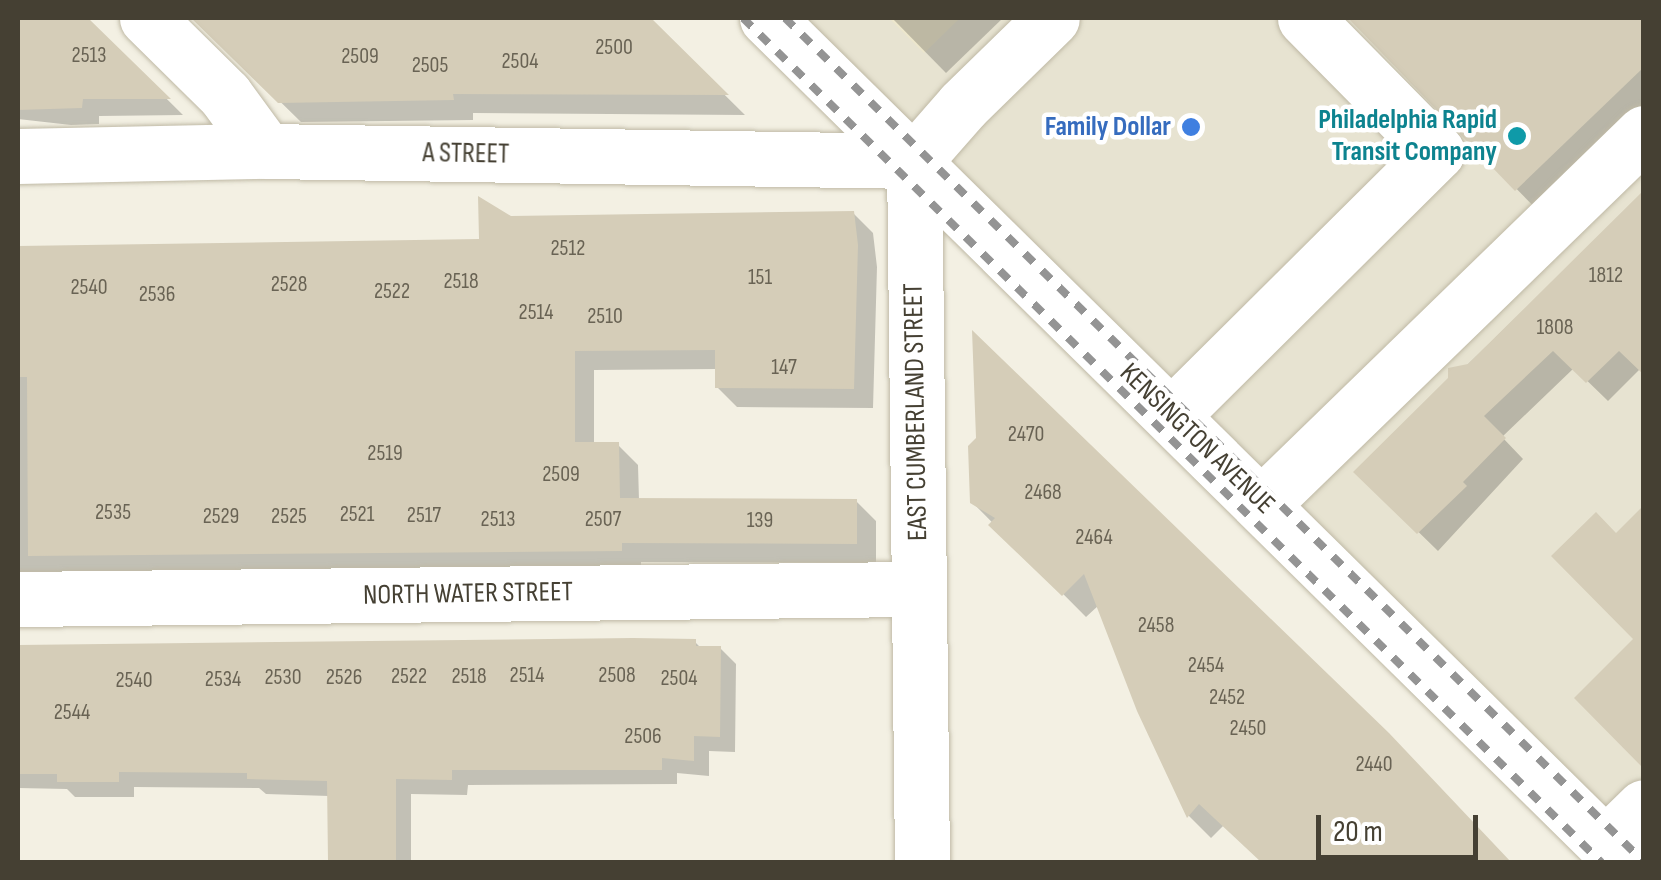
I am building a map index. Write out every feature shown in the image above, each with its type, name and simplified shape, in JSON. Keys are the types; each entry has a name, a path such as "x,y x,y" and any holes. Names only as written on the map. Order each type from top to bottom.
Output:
{"street":[{"path":"147,18 225,95 266,151"},
{"name":"KENSINGTON AVENUE","path":"767,18 1263,503 1614,854"},
{"path":"914,162 962,105 1052,18"},
{"path":"1172,414 1437,152 1306,18"},
{"path":"1263,503 1644,133"},
{"name":"A STREET","path":"18,156 266,151 914,162"},
{"name":"EAST CUMBERLAND STREET","path":"914,162 922,862"},
{"name":"NORTH WATER STREET","path":"18,599 918,589"},
{"path":"1614,854 1644,808"}],"shaded area":[{"path":"765,18 1643,18 1643,862"},
{"path":"889,18 960,18 924,53"}],"building":[{"path":"18,18 88,18 171,99 83,99 82,108 18,110"},
{"path":"191,18 651,18 729,95 453,94 454,100 278,103"},
{"name":"Philadelphia Rapid Transit Company","path":"1348,18 1644,18 1644,67 1515,191"},
{"path":"1644,190 1644,375 1619,351 1586,383 1553,351 1484,416 1506,438 1463,482 1467,486 1417,534 1353,472 1448,378 1448,368 1468,364"},
{"path":"478,196 511,216 854,211 858,245 854,389 715,388 715,350 575,351 575,442 619,442 620,498 857,499 857,544 622,543 622,551 28,556 27,377 18,377 18,246 479,239"},
{"path":"972,330 1389,733 1511,862 1261,862 1199,804 1187,818 1137,711 1084,574 1062,596 988,525 995,518 970,503 968,446 976,438"},
{"path":"1644,505 1644,769 1574,698 1633,639 1551,556 1596,512 1616,533"},
{"path":"696,639 696,646 721,646 720,737 694,736 694,761 662,758 662,770 452,770 452,780 396,779 396,862 328,862 327,781 247,779 247,773 119,772 119,782 57,782 57,774 18,774 18,645"}],"railway":[{"path":"743,18 1601,862"},
{"path":"785,18 1644,862"}],"place":[{"name":"Family Dollar","path":"1191,127"},
{"name":"Philadelphia Rapid Transit Company","path":"1517,136"}]}
